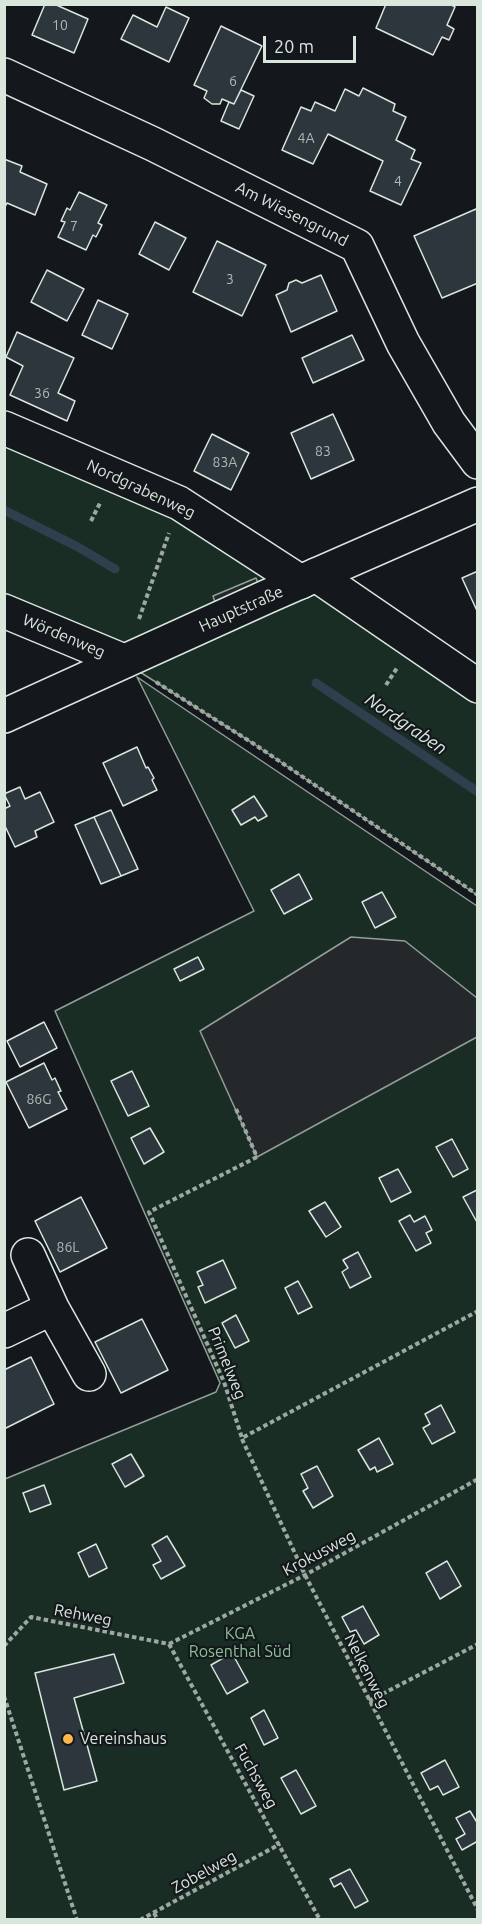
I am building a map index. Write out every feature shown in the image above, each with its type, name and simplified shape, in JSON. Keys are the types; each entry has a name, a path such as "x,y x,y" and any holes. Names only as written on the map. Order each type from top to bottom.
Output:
{"street":[{"name":"Am Wiesengrund","path":"4,75 153,144 357,246 403,344 449,423 477,462"},
{"name":"Nordgrabenweg","path":"4,428 179,503 309,579 477,686"},
{"name":"Hauptstraße","path":"4,716 477,504"},
{"name":"Wördenweg","path":"4,611 124,662"},
{"path":"28,1255 52,1308 89,1374"},
{"path":"4,1331 52,1308"}],"path":[{"path":"124,662 179,503"},
{"path":"155,681 254,744 477,895"},
{"name":"Primelweg","path":"236,1109 257,1157 148,1212 224,1382 242,1438"},
{"path":"242,1438 477,1311"},
{"name":"Nelkenweg","path":"242,1438 305,1575 477,1910"},
{"name":"Krokusweg","path":"170,1644 305,1575 477,1479"},
{"name":"Rehweg","path":"4,1646 31,1617 170,1644"},
{"name":"Fuchsweg","path":"170,1644 320,1920"},
{"path":"369,1701 477,1644"},
{"path":"4,1696 77,1920"},
{"name":"Zobelweg","path":"140,1920 280,1844"},
{"path":"154,1913 158,1920"}],"green space":[{"path":"4,432 179,503 477,695 477,895 254,744 124,662 5,614"},
{"name":"KGA Rosenthal Süd","path":"137,677 477,906 477,1919 5,1920 5,1479 216,1392 220,1383 55,1011 254,911"}],"shaded area":[{"path":"256,578 259,586 216,605 213,596"},
{"path":"351,937 405,941 477,998 477,1037 257,1157 200,1031"}],"building":[{"path":"45,4 54,4 88,19 74,53 32,35"},
{"path":"386,4 450,4 455,7 447,25 454,29 449,40 442,37 433,55 376,28"},
{"path":"166,7 189,18 169,62 121,39 133,15 157,27"},
{"path":"221,26 262,46 234,104 222,99 220,104 212,104 204,98 207,91 194,85"},
{"path":"363,88 395,104 393,111 406,117 396,140 415,150 411,159 421,163 401,205 370,191 383,161 328,134 313,164 282,150 301,107 311,111 315,102 335,111 345,89 359,96"},
{"path":"241,90 254,96 239,129 221,121 229,102 234,104"},
{"path":"4,159 22,166 20,172 47,184 35,215 7,203 4,209"},
{"path":"79,192 107,205 98,223 102,225 96,237 93,235 86,250 58,237 65,222 61,221 67,208 70,210"},
{"path":"476,209 478,212 478,283 442,298 414,236"},
{"path":"155,222 186,238 169,270 139,254"},
{"path":"217,241 266,265 242,316 193,292"},
{"path":"47,270 84,289 67,321 31,302"},
{"path":"321,275 337,311 291,332 276,295 287,290 289,283 296,280 302,283"},
{"path":"98,300 128,314 112,349 82,335"},
{"path":"17,332 74,358 58,393 75,401 67,421 10,395 23,366 6,357"},
{"path":"352,335 364,360 313,383 302,358"},
{"path":"333,414 354,460 311,479 291,433"},
{"path":"212,434 249,453 231,490 194,471"},
{"path":"478,571 478,613 462,578"},
{"path":"137,747 146,768 148,767 154,778 152,780 157,790 123,806 103,763"},
{"path":"20,787 25,799 40,792 54,822 35,831 37,837 15,847 4,824 4,809 10,806 4,794"},
{"path":"254,796 267,816 258,821 255,817 241,825 232,810"},
{"path":"111,810 138,869 121,876 94,817"},
{"path":"94,817 121,876 101,884 75,825"},
{"path":"299,874 312,899 284,914 271,890"},
{"path":"382,892 396,917 375,928 362,902"},
{"path":"198,957 204,969 180,981 174,969"},
{"path":"44,1022 57,1048 20,1067 7,1041"},
{"path":"44,1063 52,1080 55,1078 61,1091 58,1092 67,1109 29,1128 6,1082"},
{"path":"132,1071 149,1106 128,1116 111,1081"},
{"path":"150,1128 164,1152 144,1164 131,1138"},
{"path":"452,1139 468,1169 453,1177 436,1147"},
{"path":"398,1169 411,1192 391,1202 379,1178"},
{"path":"478,1190 478,1224 463,1197"},
{"path":"81,1197 107,1248 60,1272 35,1221"},
{"path":"325,1202 341,1227 326,1237 309,1211"},
{"path":"410,1215 414,1222 425,1216 432,1230 426,1233 431,1243 416,1251 399,1221"},
{"path":"358,1252 371,1277 350,1288 342,1272 348,1268 343,1260"},
{"path":"223,1260 236,1288 205,1303 198,1287 203,1285 197,1272"},
{"path":"298,1281 312,1307 298,1314 285,1288"},
{"path":"236,1315 249,1341 235,1348 222,1323"},
{"path":"142,1319 168,1370 121,1393 95,1342"},
{"path":"31,1357 54,1404 4,1429 4,1370"},
{"path":"441,1405 455,1432 432,1444 423,1428 430,1424 425,1414"},
{"path":"379,1438 393,1464 377,1472 375,1467 370,1470 358,1450"},
{"path":"131,1454 144,1476 125,1487 112,1464"},
{"path":"317,1466 333,1496 313,1508 303,1491 308,1488 301,1474"},
{"path":"44,1485 51,1504 30,1512 23,1493"},
{"path":"167,1536 185,1566 161,1579 153,1565 161,1561 152,1545"},
{"path":"96,1544 107,1568 89,1577 78,1553"},
{"path":"447,1561 461,1586 440,1599 426,1573"},
{"path":"363,1606 379,1635 364,1644 356,1630 350,1632 342,1617"},
{"path":"232,1653 248,1682 227,1694 211,1665"},
{"name":"Vereinshaus","path":"114,1654 124,1683 74,1698 97,1781 64,1790 35,1673"},
{"path":"264,1710 278,1738 264,1745 251,1718"},
{"path":"445,1760 459,1787 443,1795 438,1786 430,1790 421,1773"},
{"path":"296,1770 316,1806 301,1814 281,1778"},
{"path":"470,1811 478,1824 478,1841 462,1850 456,1839 465,1834 456,1818"},
{"path":"350,1869 368,1901 355,1908 341,1883 334,1887 330,1879"}],"waterway":[{"name":"Nordgraben","path":"4,510 78,547 115,569"},
{"name":"Nordgraben","path":"316,683 478,792"}],"place":[{"name":"Vereinshaus","path":"68,1739"}]}
